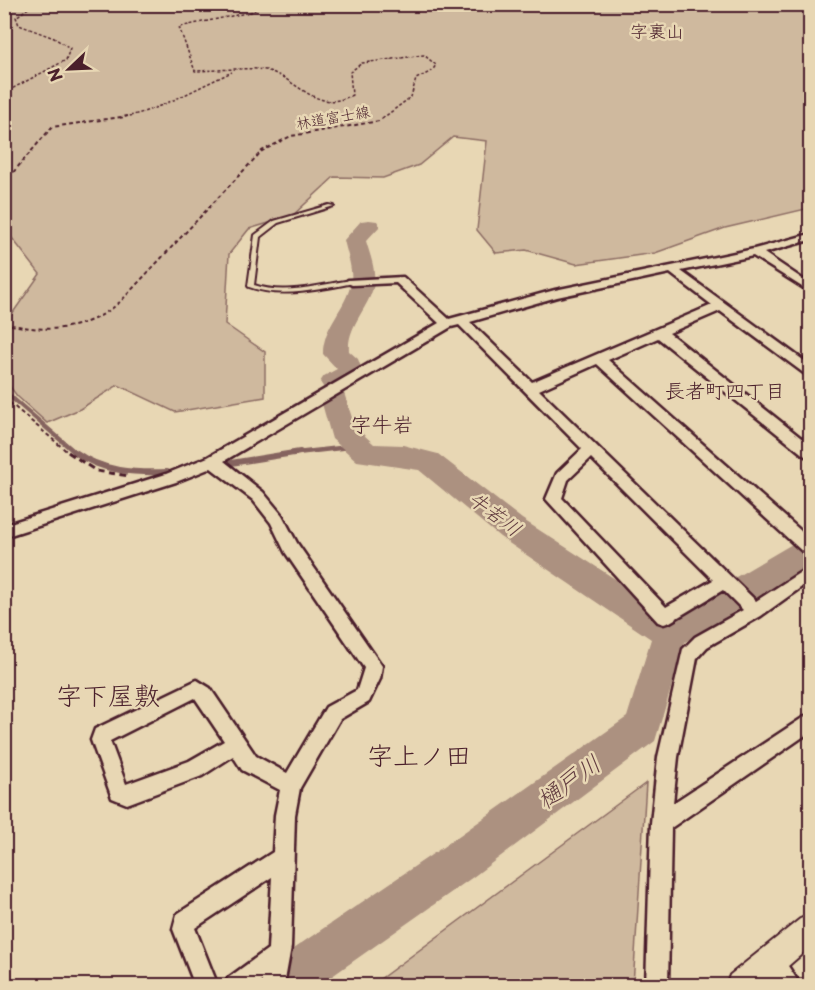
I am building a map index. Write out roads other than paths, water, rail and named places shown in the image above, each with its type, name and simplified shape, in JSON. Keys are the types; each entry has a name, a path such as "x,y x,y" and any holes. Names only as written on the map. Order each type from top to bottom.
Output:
{"street":[{"path":"4,531 148,485 213,461 447,324 555,294 754,252 810,237"},
{"path":"754,252 810,289"},
{"path":"671,269 810,371"},
{"path":"352,282 399,279 447,324"},
{"path":"529,389 723,305"},
{"path":"461,320 755,611"},
{"path":"659,332 810,452"},
{"path":"598,358 807,545"},
{"path":"591,449 562,477 554,499 664,617 727,583"},
{"path":"213,461 258,496 278,519 303,566 373,666 371,679 363,696 333,713 291,785 285,815 275,971 236,986"},
{"path":"657,986 661,824 668,757 689,655 701,642 755,611 810,573"},
{"path":"237,743 195,769 126,794 119,791 100,740 102,735 197,688 204,694 237,743 249,763 291,785"},
{"path":"661,824 810,722"},
{"path":"207,986 184,929 185,922 284,857"},
{"path":"741,986 810,929"},
{"path":"771,960 790,986"}],"lane":[{"path":"331,206 276,222 256,236 251,286 259,291 313,288 352,282"}],"waterway":[{"name":"牛若川","path":"333,382 350,373 349,365 336,354 336,344 341,326 355,303 362,285 362,268 355,240 369,226"},
{"path":"4,391 77,454"},
{"name":"牛若川","path":"334,400 342,432 367,454 403,456 428,462 511,528 670,633"},
{"path":"288,454 358,446"},
{"path":"75,452 96,464 119,470 167,472"},
{"path":"231,463 300,452"},
{"name":"樋戸川","path":"670,633 810,549"},
{"name":"樋戸川","path":"278,986 458,862 642,728 670,633"}],"district":[{"name":"字裏山","path":"657,32"},
{"name":"長者町四丁目","path":"725,391"},
{"name":"字牛岩","path":"382,425"},
{"name":"字下屋敷","path":"108,696"},
{"name":"字上ノ田","path":"419,756"}]}
